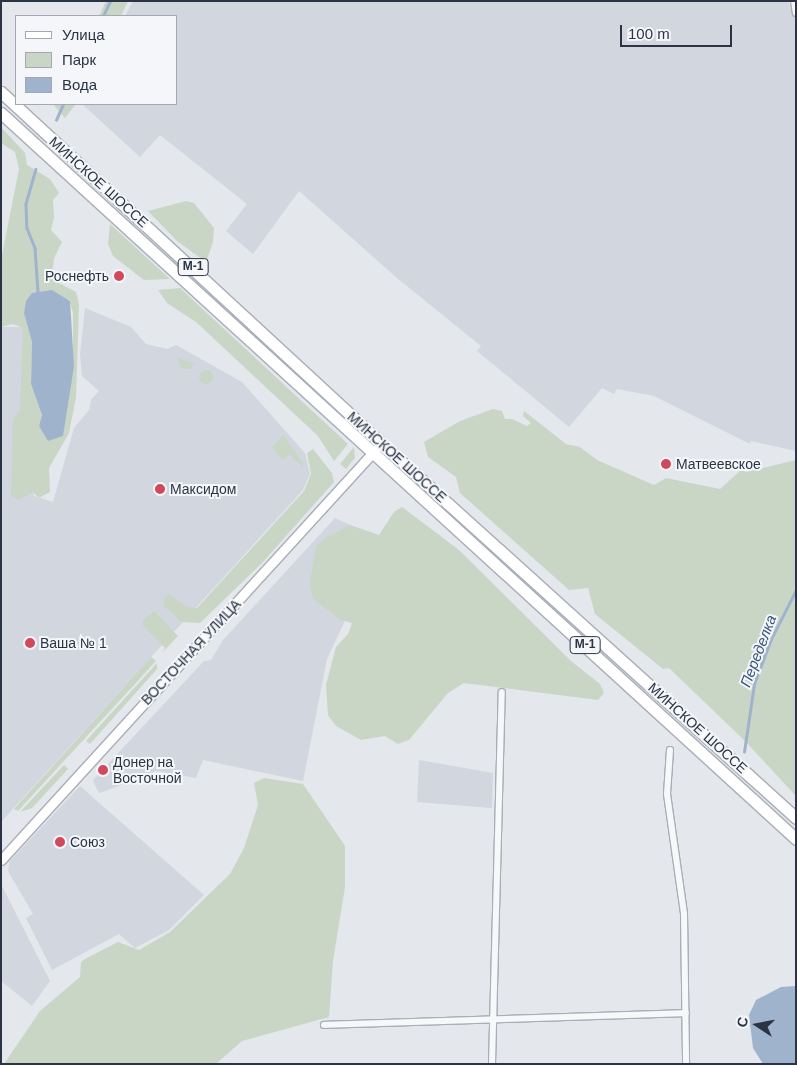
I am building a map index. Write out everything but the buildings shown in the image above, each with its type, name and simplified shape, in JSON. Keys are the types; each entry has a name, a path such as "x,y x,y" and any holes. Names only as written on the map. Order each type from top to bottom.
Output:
{"highway":[{"name":"МИНСКОЕ ШОССЕ","path":"1,92 15,105"},
{"name":"МИНСКОЕ ШОССЕ","path":"15,105 382,444 796,818"},
{"name":"МИНСКОЕ ШОССЕ","path":"1,113 372,454 796,839"}],"street":[{"path":"794,1 796,13"},
{"name":"ВОСТОЧНАЯ УЛИЦА","path":"1,860 382,444"},
{"path":"467,540 467,530 477,529"},
{"path":"492,1064 502,692"},
{"path":"670,750 667,794 683,894 686,1064"},
{"path":"324,1025 686,1013"}],"shaded area":[{"name":"Матвеевское","path":"133,1 788,1 796,21 796,451 751,441 750,444 654,396 617,389 614,394 602,388 569,427 477,351 481,346 397,278 299,191 253,254 226,231 247,204 160,135 140,157 83,105 178,105 178,15 126,15"},
{"path":"85,308 131,327 146,344 167,349 176,345 242,382 305,453 310,474 303,490 1,822 1,327 25,327 34,496 53,502 74,428 89,410 91,400 99,391 82,376 80,354"},
{"path":"335,518 383,540 327,659 303,781 203,760 196,778 156,771 100,793 93,780 204,661 211,660 223,640"},
{"path":"419,760 493,773 492,808 417,802"},
{"path":"80,786 204,895 169,930 135,948 119,934 52,970 26,918 33,914 8,871 10,861"},
{"path":"2,886 50,981 32,1006 1,981"}],"green space":[{"path":"106,1 128,1 121,15 99,15"},
{"path":"54,105 75,105 65,118"},
{"path":"1,127 25,153 27,165 50,179 59,193 53,200 54,217 51,230 62,242 54,258 52,275 57,282 76,292 79,305 76,397 69,433 49,468 50,492 39,498 33,492 18,500 11,496 13,420 20,410 23,328 13,324 1,327 1,260 19,169 15,152 1,143","holes":["69,299 73,313 73,351 42,430 39,426 42,415 31,384 32,342"]},
{"path":"186,201 194,203 214,228 213,242 206,262 177,241 148,211"},
{"path":"110,224 170,279 144,280 113,256 108,244"},
{"path":"180,288 348,444 334,461 318,436 196,322 167,303 158,290"},
{"path":"177,357 194,364 191,369 181,368"},
{"path":"203,370 209,370 213,377 209,384 203,384 199,380 199,374"},
{"path":"493,409 502,411 505,419 512,419 527,426 531,423 523,416 524,411 566,444 580,447 597,460 654,485 666,478 720,489 741,470 746,472 796,460 796,796 745,741 669,668 663,669 595,614 588,588 569,590 460,493 456,477 428,457 424,442 460,421"},
{"path":"283,435 302,462 303,468 290,454 283,460 272,447"},
{"path":"354,447 355,458 346,469 340,464"},
{"path":"313,449 332,473 334,482 263,562 200,623 181,622 164,606 164,597 169,594 186,607 197,608 304,491 311,474 307,453"},
{"path":"402,507 459,550 571,661 600,684 604,693 598,700 464,683 448,693 409,740 398,744 385,736 361,740 336,726 328,715 326,685 336,647 348,634 352,623 341,620 313,599 310,581 316,546 325,538 350,525 379,535 394,512"},
{"path":"154,611 178,636 162,653 165,648 143,626 143,620"},
{"path":"151,657 156,661 18,811 14,809"},
{"path":"157,663 157,669 90,744 86,741"},
{"path":"64,765 68,769 32,808 20,812"},
{"path":"264,778 303,784 345,846 345,887 333,961 329,1017 242,1041 216,1064 4,1064 40,1011 80,977 81,962 118,942 139,950 170,932 230,874 244,848 258,805 254,783"}],"water":[{"path":"52,290 70,301 74,366 63,436 48,441 39,426 42,415 31,384 32,342 24,313 26,301 32,293"},
{"path":"796,986 796,1064 763,1064 753,1048 749,1015 756,1000 781,987"}],"waterway":[{"path":"103,15 110,1"},
{"path":"56,120 63,105"},
{"path":"36,169 26,204 27,228 35,248 38,292"},
{"name":"Переделка","path":"744,752 754,684 771,639 796,590"}],"place":[{"name":"Роснефть","path":"119,276"},
{"name":"Матвеевское","path":"666,464"},
{"name":"Максидом","path":"160,489"},
{"name":"Ваша № 1","path":"30,643"},
{"name":"Донер на Восточной","path":"103,770"},
{"name":"Союз","path":"60,842"}]}
